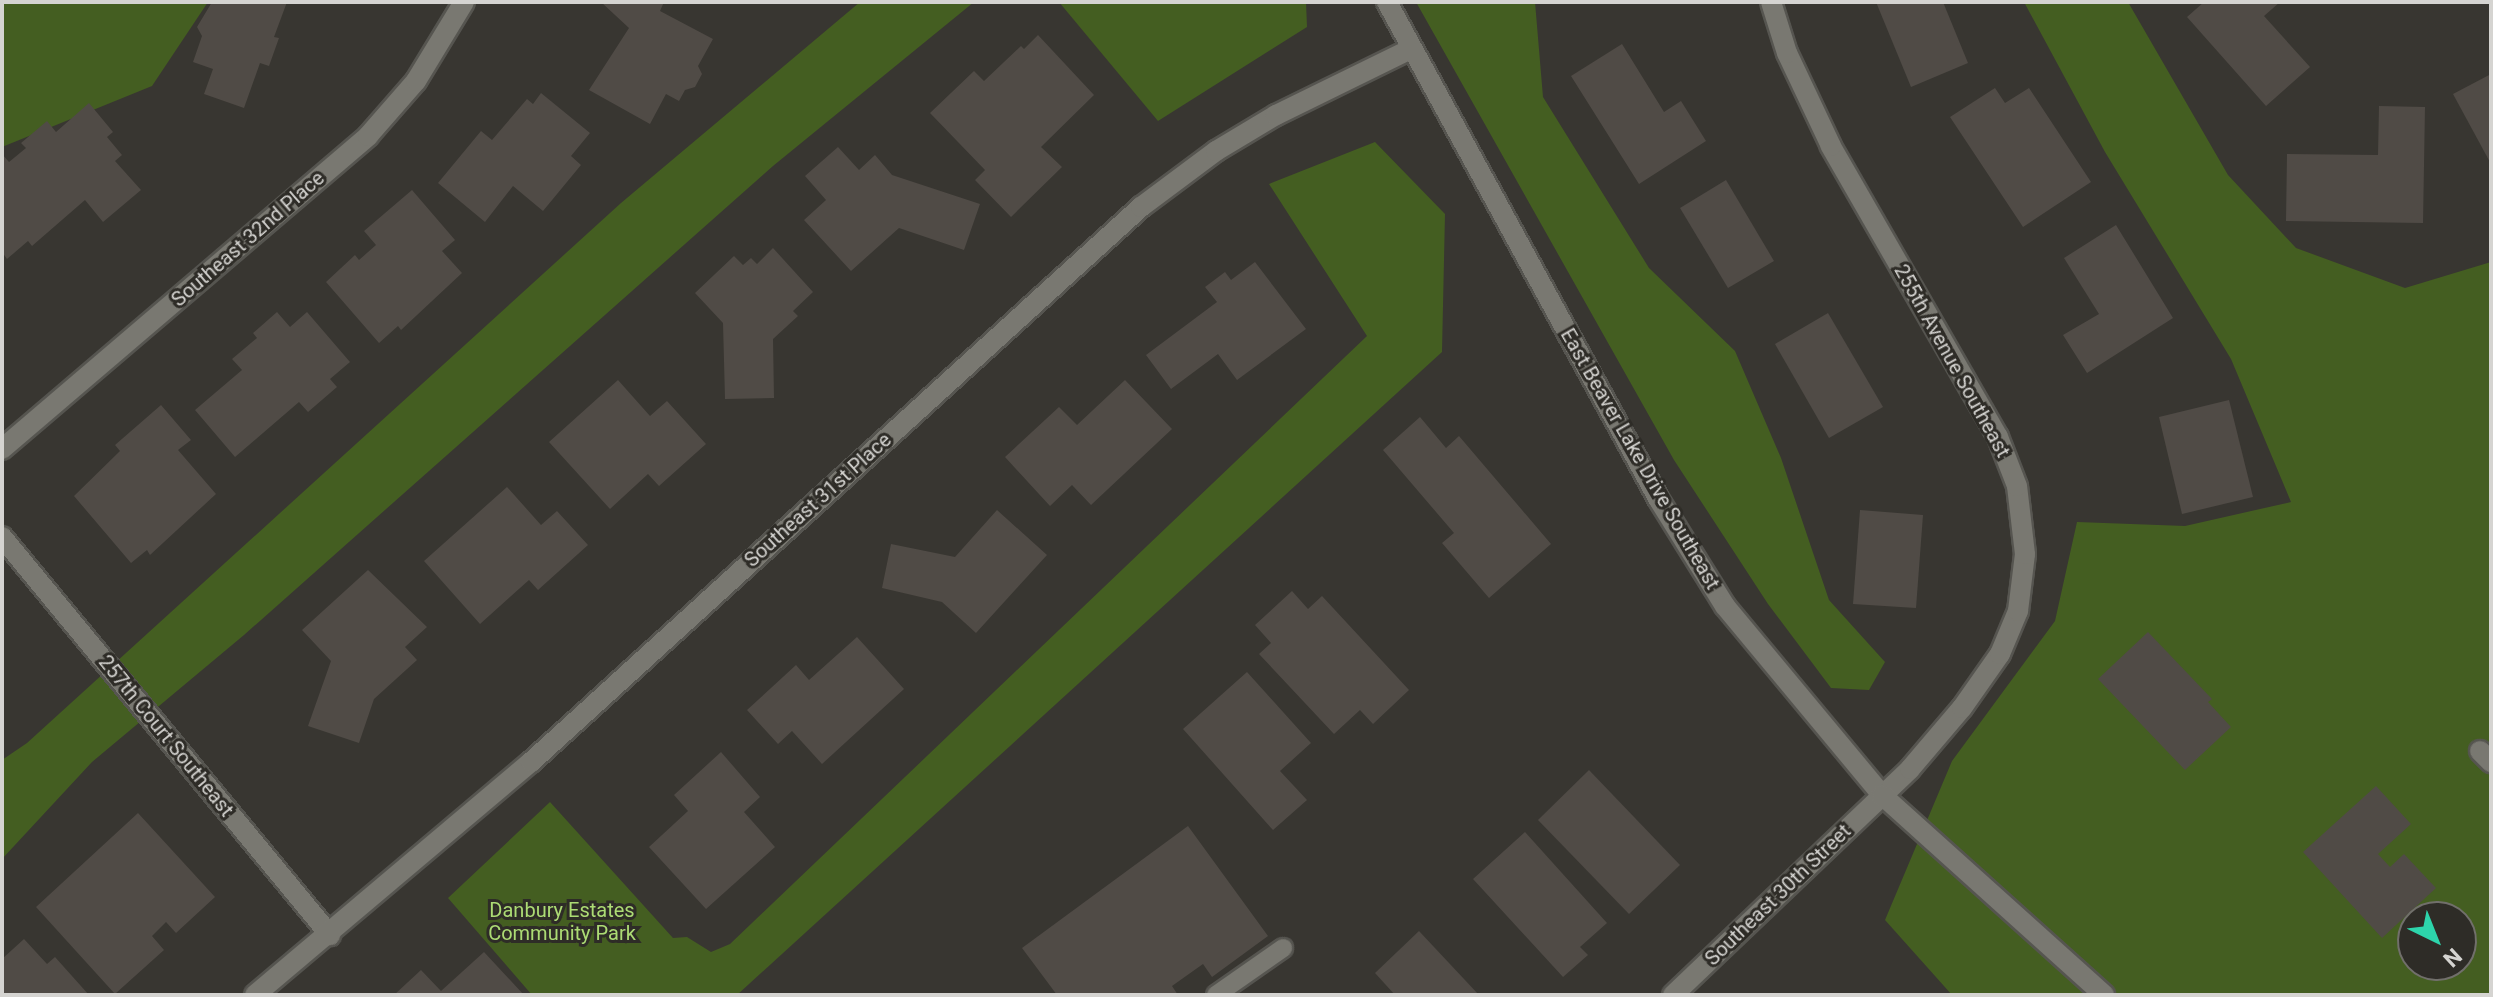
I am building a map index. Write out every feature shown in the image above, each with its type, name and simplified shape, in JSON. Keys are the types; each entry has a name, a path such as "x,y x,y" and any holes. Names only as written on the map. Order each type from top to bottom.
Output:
{"street":[{"name":"Southeast 32nd Place","path":"2,449 368,136 416,81 464,2"},
{"name":"East Beaver Lake Drive Southeast","path":"1387,2 1659,500 1725,606 1882,795 2104,995"},
{"name":"255th Avenue Southeast","path":"1771,2 1787,53 1831,146 1998,437 2017,486 2025,554 2018,611 2000,654 1952,720 1910,769 1882,795"},
{"name":"Southeast 31st Place","path":"255,995 330,935 531,762 1141,207 1216,151 1276,115 1411,49"},
{"name":"257th Court Southeast","path":"2,537 330,935"},
{"name":"Southeast 30th Street","path":"1673,995 1882,795"}],"lane":[{"path":"1216,995 1283,948"}],"green space":[{"path":"2,2 208,2 152,86 2,147"},
{"path":"860,2 974,2 773,166 244,635 92,762 2,859 2,760 27,743 621,203"},
{"path":"1059,2 1306,2 1307,27 1158,121"},
{"path":"1416,2 1535,2 1543,97 1649,268 1735,351 1781,458 1829,600 1885,662 1869,690 1831,688 1768,604 1674,460"},
{"path":"2024,2 2128,2 2228,175 2296,248 2405,288 2491,262 2491,995 1952,995 1885,920 1952,761 2055,621 2077,522 2185,526 2291,502 2231,359 2105,152"},
{"name":"Danbury Estates Community Park","path":"1375,142 1445,214 1442,352 737,995 532,995 448,898 550,802 673,938 687,937 711,952 730,944 1367,336 1269,184"}],"building":[{"path":"212,2 287,2 274,37 279,38 269,66 260,63 244,108 204,94 213,69 193,62 202,36 197,27"},
{"path":"601,2 664,2 660,11 713,39 698,66 702,74 695,87 685,90 679,101 666,94 650,124 589,90 629,28"},
{"path":"1876,2 1943,2 1968,63 1911,87"},
{"path":"2204,2 2280,2 2264,16 2310,67 2266,106 2187,17"},
{"path":"1038,35 1094,95 1041,147 1062,167 1011,217 975,180 985,170 930,113 974,71 984,81 1021,46 1024,49"},
{"path":"1622,44 1664,112 1681,101 1706,141 1639,184 1571,76"},
{"path":"2491,74 2491,164 2453,94"},
{"path":"1995,88 2005,103 2029,88 2091,182 2023,227 1950,117"},
{"path":"541,93 590,133 571,156 581,165 543,211 513,186 485,222 438,183 481,131 492,140 527,99 533,104"},
{"path":"89,103 113,132 107,137 122,155 115,161 141,190 103,222 85,200 32,246 28,241 7,259 2,252 2,154 9,162 26,148 21,143 47,121 56,132"},
{"path":"2379,106 2425,107 2423,223 2286,221 2287,154 2378,155"},
{"path":"838,147 859,170 875,155 892,175 980,204 964,250 899,228 851,271 804,220 826,200 805,176"},
{"path":"1726,180 1774,261 1728,288 1680,208"},
{"path":"412,190 455,240 442,251 462,273 401,330 398,326 379,343 326,282 355,255 359,260 376,245 364,231"},
{"path":"2116,225 2173,318 2087,373 2063,335 2099,314 2064,258"},
{"path":"773,248 813,292 793,311 798,316 773,339 774,398 725,399 723,323 695,293 734,256 743,265 751,258 757,264"},
{"path":"1255,262 1306,329 1237,380 1218,354 1171,389 1146,355 1217,302 1205,287 1225,272 1231,280"},
{"path":"277,312 290,327 307,312 350,362 330,379 337,387 308,412 299,402 235,457 195,410 242,370 232,359 257,338 253,333"},
{"path":"1828,313 1883,407 1829,438 1775,344"},
{"path":"618,380 650,416 667,401 706,444 659,486 648,474 610,509 549,442"},
{"path":"1125,380 1172,429 1091,505 1072,485 1050,506 1005,457 1059,407 1077,425"},
{"path":"2229,400 2253,497 2182,514 2159,417"},
{"path":"161,405 191,440 178,450 216,494 150,555 147,550 131,563 74,496 120,451 115,445"},
{"path":"1420,417 1446,448 1459,436 1551,544 1489,598 1442,543 1454,533 1383,450"},
{"path":"507,487 541,525 557,511 588,545 538,590 529,580 480,624 424,561"},
{"path":"997,510 1047,555 976,633 942,602 882,588 891,544 955,557"},
{"path":"1860,510 1923,515 1916,608 1853,604"},
{"path":"368,570 427,627 405,647 417,660 374,699 359,743 308,726 331,661 302,630"},
{"path":"1292,591 1308,609 1322,596 1409,690 1373,724 1360,710 1334,734 1259,654 1271,643 1255,625"},
{"path":"2148,632 2212,699 2208,702 2231,727 2185,770 2098,679"},
{"path":"857,637 904,689 822,764 792,731 778,744 747,710 796,665 809,680"},
{"path":"1247,672 1311,743 1280,771 1307,800 1273,830 1183,729"},
{"path":"721,752 760,797 744,812 775,847 706,909 649,847 688,811 674,795"},
{"path":"1589,770 1680,865 1629,914 1538,820"},
{"path":"2376,786 2411,824 2378,854 2390,867 2404,854 2436,888 2422,901 2397,901 2397,924 2382,938 2303,852"},
{"path":"138,813 215,897 176,933 166,922 152,936 164,950 115,994 36,907"},
{"path":"1188,826 1268,936 1212,977 1203,964 1172,986 1178,995 1057,995 1022,948"},
{"path":"1525,832 1607,923 1580,947 1588,955 1563,977 1473,879"},
{"path":"1419,931 1479,995 1395,995 1375,973"},
{"path":"24,939 47,964 55,957 89,995 2,995 2,959"},
{"path":"484,952 524,995 394,995 421,970 441,991"}]}
